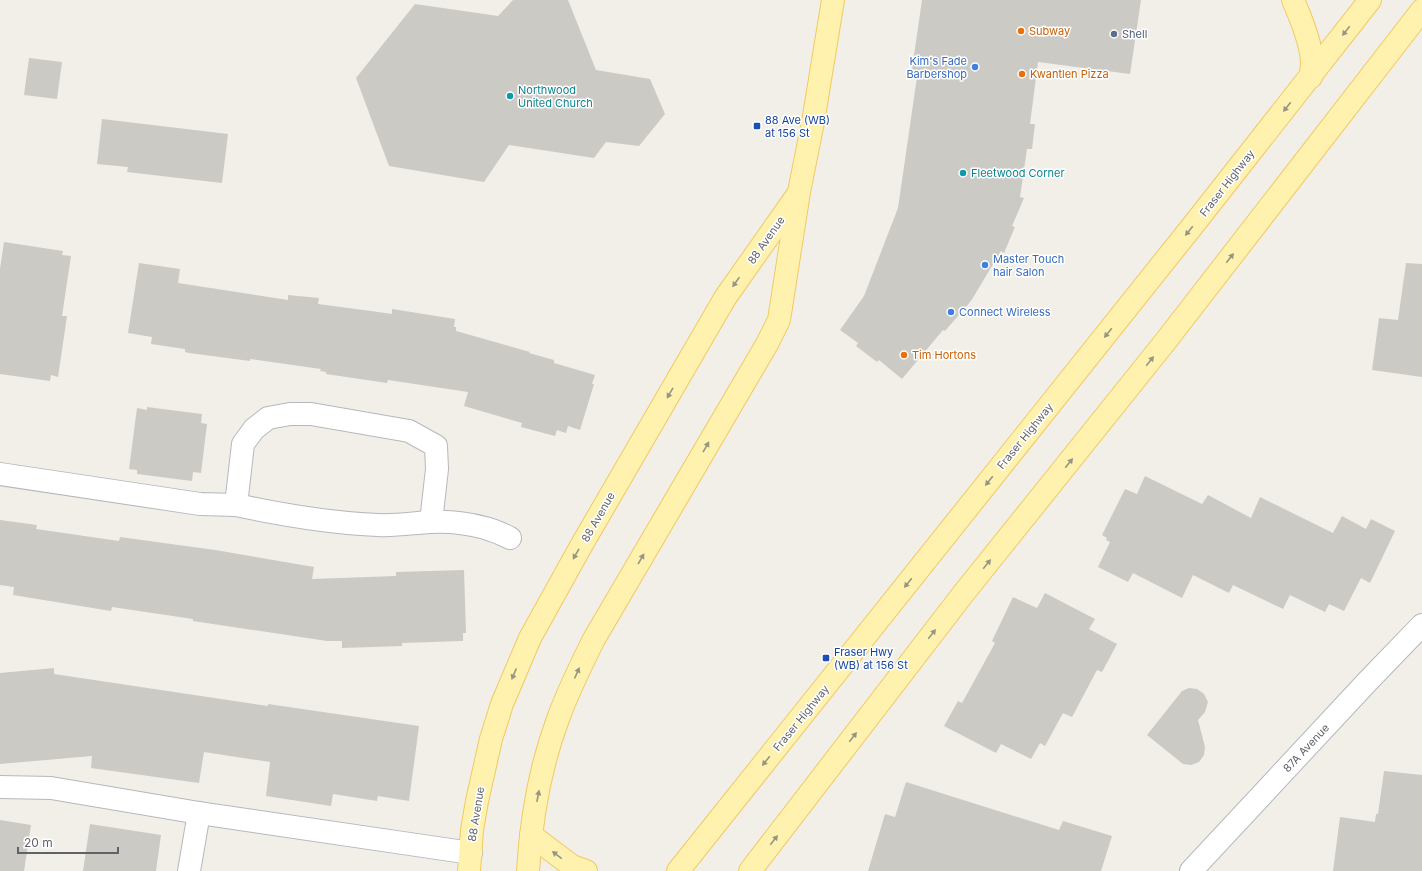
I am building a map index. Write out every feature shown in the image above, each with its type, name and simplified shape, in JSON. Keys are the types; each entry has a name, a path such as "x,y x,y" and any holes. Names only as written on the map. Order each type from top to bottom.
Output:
{"main road":[{"name":"88 Avenue","path":"528,871 531,835 542,775 558,720 580,666 594,638 767,344 778,320 833,0"},
{"path":"1293,0 1300,15 1308,40 1312,60 1311,77"},
{"name":"Fraser Highway","path":"678,871 1311,77 1370,0"},
{"path":"750,871 963,594 1165,342 1422,10"},
{"name":"88 Avenue","path":"470,862 472,830 491,739 502,704 530,638 725,298 799,192"},
{"path":"531,835 572,866 586,871"}],"street":[{"path":"236,506 243,444 254,429 268,418 290,414 311,414 409,431 436,446 436,469 431,522"},
{"path":"0,474 200,504 236,506 328,522 379,525 405,525 431,522 459,523 486,528 510,538"},
{"name":"87A Avenue","path":"1190,871 1422,625"},
{"path":"0,787 51,788 470,862"},
{"path":"189,871 199,813"}],"building":[{"name":"Northwood United Church","path":"513,0 568,0 596,70 650,79 665,114 639,146 606,142 594,158 509,145 484,182 389,166 356,78 415,4 498,16"},
{"name":"Fleetwood Corner","path":"922,0 1141,0 1130,74 1038,62 1030,124 1035,124 1032,149 1027,149 1020,197 1024,198 1012,226 1015,227 1004,253 1001,251 971,301 945,331 943,330 902,379 879,360 877,362 856,346 858,343 840,330 864,296 898,208 917,77 911,76"},
{"path":"29,58 62,62 57,99 24,95"},
{"path":"102,119 228,134 222,183 127,172 128,167 97,164"},
{"path":"4,242 63,251 62,255 71,256 62,316 67,316 58,377 51,375 50,381 0,374 0,269"},
{"path":"139,263 180,269 178,283 288,300 288,295 319,298 318,304 392,314 392,309 455,319 454,327 456,327 456,331 530,352 529,353 554,360 554,363 595,375 592,384 594,384 580,430 568,426 566,433 557,430 555,436 521,427 522,423 464,406 468,392 388,380 387,383 326,374 326,372 320,371 321,369 250,359 250,361 189,353 185,352 185,349 151,344 152,337 128,333"},
{"path":"1406,263 1422,264 1422,377 1372,370 1379,318 1398,320"},
{"path":"147,407 202,414 201,423 207,424 201,473 193,472 192,481 137,474 137,470 129,469 137,408 147,410"},
{"path":"1145,476 1202,504 1208,495 1251,518 1260,497 1333,533 1342,516 1366,529 1371,519 1395,531 1370,583 1361,578 1344,611 1329,604 1325,612 1290,595 1283,609 1233,585 1229,593 1193,575 1182,598 1133,573 1128,582 1098,567 1110,542 1102,535 1125,489 1137,494"},
{"path":"0,520 37,525 36,529 119,541 120,537 215,550 314,567 312,579 396,576 396,572 464,570 466,633 463,633 463,641 402,643 402,646 342,648 342,641 327,641 112,607 111,611 13,595 14,587 0,585"},
{"path":"1045,593 1095,619 1089,629 1117,644 1102,672 1097,670 1072,717 1063,713 1045,746 1040,743 1031,759 1001,744 996,753 944,726 958,701 962,703 995,643 992,641 1013,597 1037,608"},
{"path":"54,668 54,674 268,706 268,704 419,726 409,801 378,796 377,801 333,794 331,806 266,796 270,762 204,752 199,783 91,768 92,756 0,764 0,673"},
{"path":"1189,688 1197,689 1204,694 1208,702 1205,712 1198,720 1205,747 1204,755 1199,762 1191,765 1183,764 1147,735 1182,691"},
{"path":"1384,771 1422,775 1422,871 1333,871 1340,817 1375,822 1376,814 1378,814"},
{"path":"906,782 1059,830 1063,821 1112,836 1101,871 868,871 885,814 895,817"},
{"path":"0,820 31,825 24,871 0,871"},
{"path":"90,824 161,835 156,871 83,871"}],"place":[{"name":"Subway","path":"1021,31"},
{"name":"Shell","path":"1114,34"},
{"name":"Kim's Fade Barbershop","path":"975,67"},
{"name":"Kwantlen Pizza","path":"1022,74"},
{"name":"Northwood United Church","path":"510,96"},
{"name":"88 Ave (WB) at 156 St","path":"757,126"},
{"name":"Fleetwood Corner","path":"963,173"},
{"name":"Master Touch hair Salon","path":"985,265"},
{"name":"Connect Wireless","path":"951,312"},
{"name":"Tim Hortons","path":"904,355"},
{"name":"Fraser Hwy (WB) at 156 St","path":"826,658"}]}
